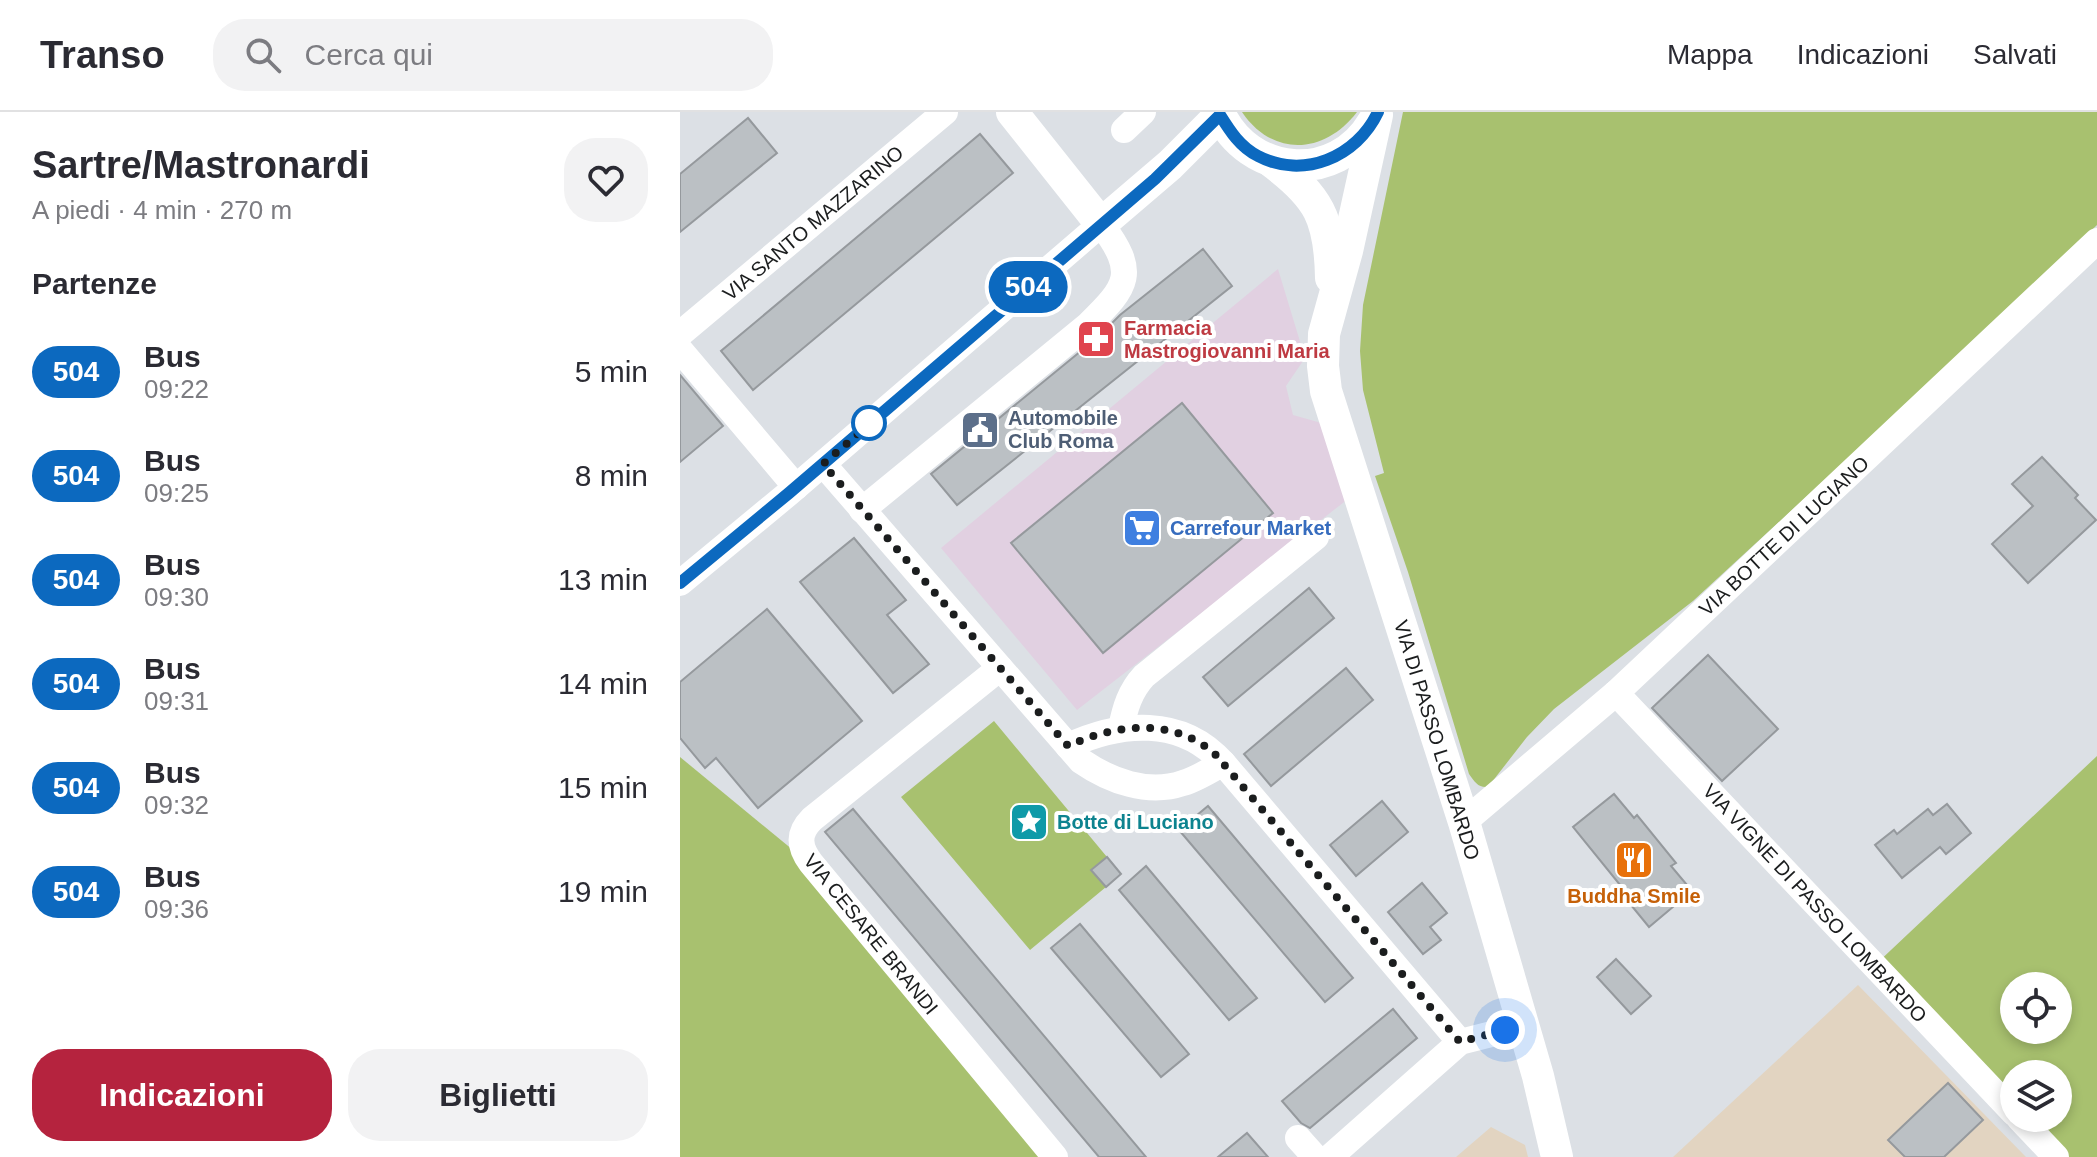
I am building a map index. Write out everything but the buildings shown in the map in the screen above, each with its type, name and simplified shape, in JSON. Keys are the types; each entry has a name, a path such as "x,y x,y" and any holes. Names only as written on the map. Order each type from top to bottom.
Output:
{"street":[{"name":"VIA SANTO MAZZARINO","path":"680,334 945,112"},
{"path":"862,510 1088,325 1121,288 1125,272 1118,248 1012,112"},
{"path":"680,583 1170,165 1219,114"},
{"name":"VIA DI PASSO LOMBARDO","path":"1219,114 1235,139 1304,188 1322,218 1328,237 1332,280 1323,355 1326,391 1464,822 1541,1088 1557,1157"},
{"path":"1270,161 1311,165 1337,156 1361,139 1377,114"},
{"name":"VIA DI PASSO LOMBARDO","path":"1327,325 1377,114"},
{"name":"VIA BOTTE DI LUCIANO","path":"1464,822 1616,693 2097,241"},
{"path":"680,350 796,487"},
{"path":"823,464 1081,761 1104,775 1142,786 1168,787 1223,763"},
{"path":"1121,728 1127,702 1144,676 1316,537"},
{"name":"VIA CESARE BRANDI","path":"1000,668 812,819 803,830 800,842 805,855 1055,1157"},
{"name":"VIA VIGNE DI PASSO LOMBARDO","path":"1616,693 2000,1098"},
{"path":"1068,746 1121,728 1178,733 1209,749 1460,1042"},
{"path":"1330,1157 1460,1042 1523,1026"},
{"path":"2032,1132 2056,1157"}],"shaded area":[{"path":"1278,269 1305,358 1286,386 1293,415 1325,424 1348,499 1077,710 941,548"},
{"path":"1858,985 2026,1157 1673,1157"},
{"path":"1491,1127 1525,1145 1528,1157 1456,1157"}],"green space":[{"path":"1242,112 1357,112 1330,136 1315,143 1299,145 1269,137"},
{"path":"1403,112 2097,112 2097,225 2014,306 1693,601 1554,709 1527,737 1488,787 1482,787 1469,774 1408,572 1375,476 1384,473 1363,390 1360,351 1363,305"},
{"path":"994,721 1107,857 1091,870 1106,887 1030,950 901,797"},
{"path":"2097,756 2097,1157 2056,1157 2032,1132 2072,1132 2072,1060 2000,1060 2000,1098 1874,966"},
{"path":"680,757 793,850 1047,1157 680,1157"}],"bus line":[{"name":"504","path":"680,583 1155,179 1220,115 1235,139 1257,155 1283,164 1311,165 1350,149 1361,139 1378,112"}],"place":[{"name":"Farmacia Mastrogiovanni Maria","path":"1096,339"},
{"name":"Automobile Club Roma","path":"980,430"},
{"name":"Carrefour Market","path":"1142,528"},
{"name":"Botte di Luciano","path":"1029,822"},
{"name":"Buddha Smile","path":"1634,860"}],"route":[{"path":"869,423 880,415 823,464 1068,746 1096,734 1132,728 1159,729 1197,741 1215,754 1460,1042 1505,1030"}]}
